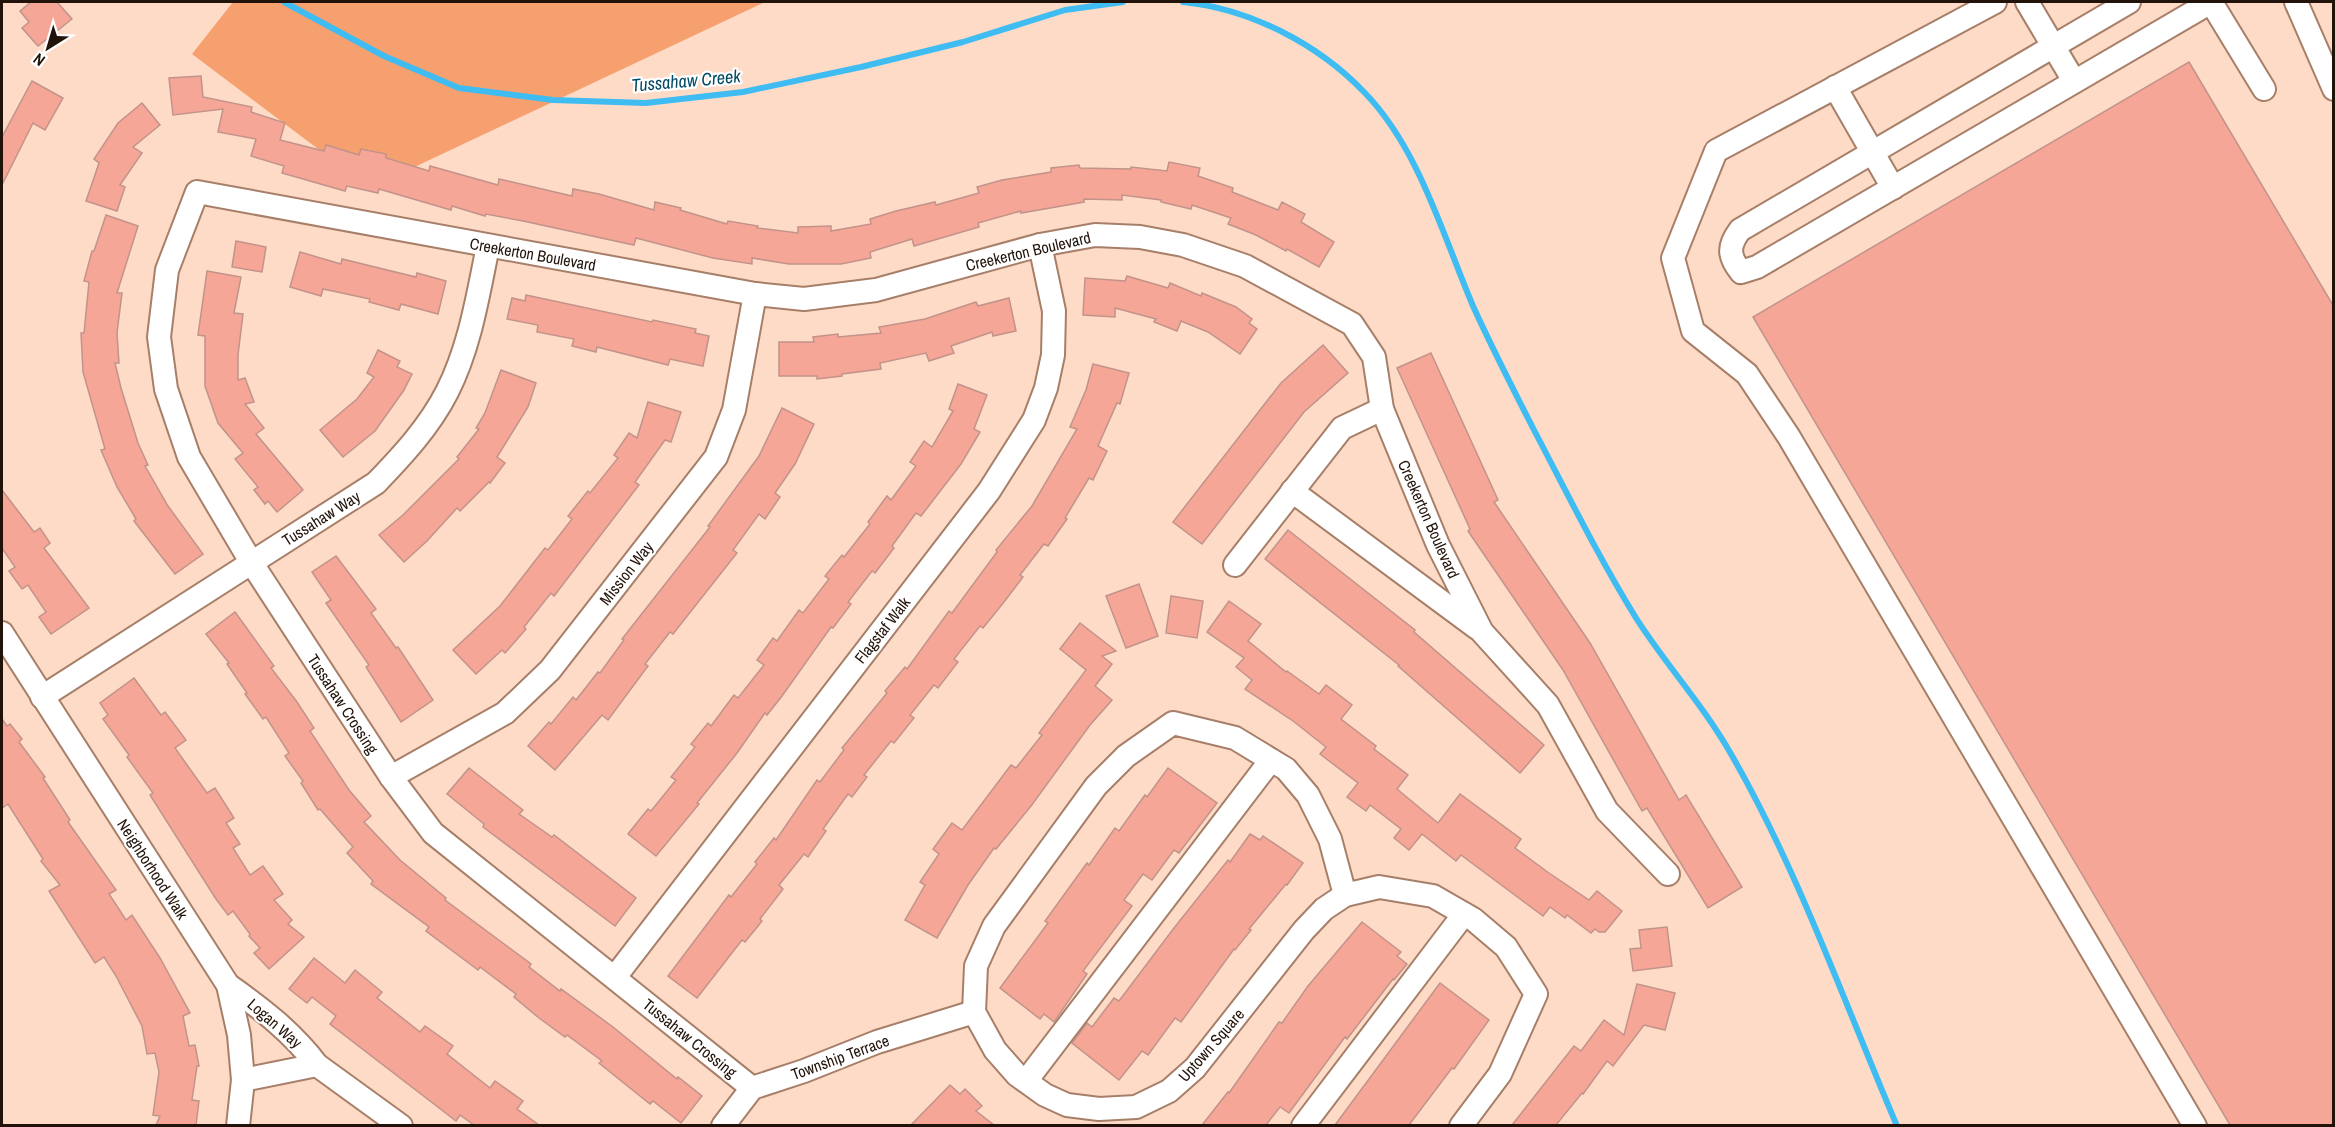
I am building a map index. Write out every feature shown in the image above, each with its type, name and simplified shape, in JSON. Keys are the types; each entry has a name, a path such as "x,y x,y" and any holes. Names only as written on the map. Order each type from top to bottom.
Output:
{"street":[{"path":"1995,2 1716,151 1673,258 1693,331 1747,374 1789,437 2195,1125"},
{"path":"2027,2 2074,81"},
{"path":"2129,2 1740,230 1732,242 1730,253 1734,263 1742,272 1757,267 2211,2 2264,89"},
{"path":"2296,2 2334,89"},
{"path":"1835,87 1893,188"},
{"name":"Creekerton Boulevard","path":"197,192 754,294 804,299 876,290 1040,245 1095,235 1140,237 1183,245 1245,266 1352,324 1374,357 1382,409 1438,545 1482,632 1548,705 1607,811 1668,874"},
{"name":"Tussahaw Crossing","path":"197,192 167,270 159,337 166,389 189,457 252,562 391,777 433,833 752,1088"},
{"name":"Flagstaf Walk","path":"615,977 989,491 1034,420 1046,388 1053,355 1054,311 1040,245"},
{"name":"Tussahaw Way","path":"42,697 376,483 407,451 429,422 447,392 464,354 488,246"},
{"name":"Mission Way","path":"391,777 506,713 550,670 716,458 734,410 754,294"},
{"path":"1235,565 1342,428 1382,409"},
{"path":"1292,491 1482,632"},
{"name":"Neighborhood Walk","path":"2,633 228,985 239,1035 243,1080 238,1125"},
{"path":"974,1012 976,966 994,926 1096,786 1126,756 1173,723 1235,738 1286,770 1308,795 1330,839 1345,895 1379,888 1433,896 1473,919 1506,946 1536,994 1500,1074 1461,1125"},
{"path":"1026,1081 1271,760"},
{"name":"Uptown Square","path":"974,1012 995,1050 1017,1075 1045,1095 1065,1115 1100,1109 1136,1107 1169,1091 1195,1068 1304,930 1324,909 1345,895"},
{"path":"1303,1125 1464,914"},
{"name":"Logan Way","path":"228,985 257,1006 302,1045 317,1065 401,1125"},
{"name":"Township Terrace","path":"752,1088 804,1071 877,1042 974,1012"},
{"path":"243,1080 317,1065"},
{"path":"723,1125 752,1088"}],"shaded area":[{"path":"233,2 765,2 370,188 192,54"}],"building":[{"path":"31,2 57,2 72,19 38,46 22,28 29,22 20,11"},
{"path":"2189,62 2334,307 2334,1125 2230,1125 1753,317"},
{"path":"201,76 203,97 252,107 251,112 285,123 280,140 324,151 326,145 359,155 361,149 386,154 386,158 429,171 430,166 498,185 499,179 572,196 573,189 654,210 655,202 681,208 680,210 727,224 728,221 758,226 757,228 798,233 798,227 831,226 831,231 871,224 870,219 979,193 977,187 1002,180 1051,172 1051,168 1079,165 1080,168 1131,169 1131,167 1167,171 1169,162 1200,168 1198,176 1233,188 1232,192 1278,210 1282,202 1305,214 1301,222 1334,242 1319,267 1287,249 1286,251 1256,235 1228,224 1231,218 1192,205 1191,209 1161,202 1161,200 1122,195 1122,200 1084,199 1084,202 1021,213 1021,211 978,223 979,227 914,246 912,239 870,252 871,258 841,264 789,264 752,258 752,264 713,258 636,238 634,245 523,221 486,214 485,216 452,206 451,210 379,189 378,193 347,186 345,191 282,173 284,166 251,156 256,139 218,132 223,109 173,115 169,78"},
{"path":"32,81 63,98 45,130 33,123 2,185 2,137"},
{"path":"142,103 160,125 133,147 142,153 120,185 125,187 117,211 86,201 99,163 94,159 118,123"},
{"path":"106,215 138,226 117,293 122,293 117,333 119,363 115,363 121,388 138,443 148,465 145,466 168,506 203,554 175,574 134,521 136,519 117,487 101,450 105,449 83,372 81,333 84,333 89,282 84,281 92,251 94,251"},
{"path":"236,241 266,247 262,272 232,267"},
{"path":"300,252 341,264 342,259 416,277 417,273 446,281 438,314 401,304 399,310 369,302 370,299 323,289 321,296 290,287"},
{"path":"207,271 241,277 234,313 243,314 238,355 238,380 245,378 254,402 245,404 264,428 256,434 303,490 277,512 268,501 265,504 254,490 258,487 235,459 243,453 218,423 205,386 205,336 198,335"},
{"path":"1127,276 1168,288 1170,283 1201,296 1202,293 1236,307 1252,319 1249,323 1257,329 1240,354 1208,332 1181,321 1177,331 1154,322 1156,319 1115,308 1115,317 1083,315 1085,278 1125,281"},
{"path":"526,295 696,329 695,333 709,336 703,366 670,359 668,365 597,347 596,352 572,346 574,339 537,332 538,325 507,319 512,298 525,301"},
{"path":"1009,298 1016,331 993,336 992,332 951,346 954,353 929,361 926,353 880,363 881,369 842,374 842,376 817,379 817,376 779,376 779,342 814,342 813,337 881,333 879,327 925,319 976,302 978,306"},
{"path":"1323,345 1348,373 1304,412 1202,544 1173,522 1281,383"},
{"path":"378,350 400,361 397,367 412,374 404,390 375,431 343,457 320,430 357,399 374,377 367,373"},
{"path":"1431,353 1498,500 1494,502 1590,643 1679,800 1686,795 1742,887 1708,908 1647,808 1642,811 1563,670 1468,531 1470,529 1397,368"},
{"path":"1093,364 1129,373 1120,404 1117,403 1098,446 1107,451 1093,480 1089,478 1065,518 1067,519 1048,546 1044,544 1020,575 1023,577 1004,602 983,628 980,626 954,659 958,662 938,688 934,685 910,715 914,718 894,743 891,741 864,775 867,777 852,797 848,794 823,829 826,831 808,857 804,854 779,885 783,889 760,919 762,921 745,942 742,940 697,998 668,976 729,895 731,897 757,864 755,862 774,838 776,840 817,780 820,782 844,750 842,748 887,693 885,691 905,667 907,669 949,611 952,613 997,552 996,550 1032,506 1077,429 1070,427 1086,390"},
{"path":"501,370 536,383 528,407 497,457 505,463 490,483 460,511 457,508 404,562 379,535 403,515 459,459 457,457 479,429 476,428 485,413"},
{"path":"958,384 987,395 974,429 980,432 961,464 921,516 916,513 892,546 894,548 875,573 872,571 848,602 851,604 833,628 831,627 782,696 767,715 765,713 697,803 699,804 656,856 628,834 648,809 651,811 676,780 671,777 695,747 691,744 708,723 711,726 734,695 738,698 764,665 757,660 773,638 777,641 799,610 803,613 829,579 825,576 842,555 844,557 870,524 868,522 887,496 891,500 916,466 910,462 924,441 932,447 953,411 949,409"},
{"path":"648,402 681,412 671,442 665,440 635,482 639,485 554,596 551,593 524,627 526,629 505,653 502,650 476,674 453,650 500,606 545,548 548,550 572,519 568,516 618,458 614,455 629,433 637,438"},
{"path":"782,408 814,424 795,464 775,493 780,497 765,519 759,514 733,550 737,553 673,634 670,632 645,664 648,666 608,720 602,715 555,770 528,746 549,722 551,724 573,697 576,700 598,672 600,673 624,640 622,639 710,527 708,526 759,456"},
{"path":"2,490 34,532 40,528 50,543 44,548 89,608 51,634 39,617 46,612 28,585 22,589 9,571 15,567 2,548"},
{"path":"1288,530 1415,630 1414,632 1544,745 1520,773 1399,665 1265,559"},
{"path":"336,556 376,609 371,613 396,648 398,647 433,700 401,722 366,667 369,665 326,603 331,600 312,572"},
{"path":"1139,584 1158,636 1126,648 1106,596"},
{"path":"1171,596 1203,601 1197,638 1166,633"},
{"path":"1229,601 1261,624 1248,641 1286,672 1319,694 1326,685 1352,705 1341,719 1376,746 1374,749 1408,775 1397,789 1438,823 1460,794 1521,839 1515,848 1549,873 1589,900 1597,891 1622,911 1605,932 1595,929 1591,933 1567,915 1565,918 1550,907 1543,916 1461,855 1456,861 1422,834 1409,850 1394,838 1401,829 1370,805 1366,811 1347,797 1358,783 1320,754 1326,747 1293,721 1245,689 1252,680 1236,667 1244,658 1207,632"},
{"path":"235,612 274,666 271,668 314,728 310,731 349,790 371,816 364,822 400,860 446,898 445,900 531,964 529,967 560,991 561,989 613,1027 677,1079 678,1077 702,1096 681,1123 653,1101 650,1104 599,1063 602,1061 539,1018 514,997 516,994 480,967 478,970 426,931 429,927 371,884 373,881 347,853 353,847 320,809 318,810 301,783 303,781 285,756 289,753 266,717 263,719 245,694 247,693 227,664 229,663 206,634"},
{"path":"1080,623 1116,651 1102,656 1112,664 1095,686 1112,700 1090,725 1031,806 996,849 994,848 968,885 937,938 905,920 925,885 920,882 939,854 933,849 952,823 962,830 1011,765 1016,768 1042,735 1039,733 1086,670 1060,649"},
{"path":"134,678 161,715 165,712 186,740 175,748 207,793 215,788 234,818 226,823 240,844 233,848 250,875 263,866 283,894 274,900 292,920 288,924 304,937 269,969 254,953 260,948 249,936 250,934 233,911 228,915 216,899 150,795 153,793 103,719 108,715 100,703"},
{"path":"2,719 7,726 10,724 22,739 19,742 45,777 43,778 70,820 68,822 116,890 109,894 126,920 132,915 160,958 190,1013 183,1016 189,1046 195,1045 199,1066 197,1066 192,1100 199,1101 196,1125 156,1125 160,1116 153,1115 159,1072 155,1053 147,1054 142,1026 104,957 95,963 49,891 60,885 41,861 43,859 8,804 2,808"},
{"path":"469,768 523,810 519,814 552,837 554,835 636,898 615,926 483,827 484,824 447,794"},
{"path":"1168,768 1217,803 1179,853 1174,850 1152,880 1143,874 1124,900 1132,906 1083,971 1087,974 1054,1022 1044,1014 1040,1019 1000,988 1048,923 1045,921 1087,863 1089,865 1115,828 1119,831"},
{"path":"1250,834 1260,840 1263,836 1303,863 1249,929 1251,930 1234,949 1181,1022 1175,1018 1148,1055 1142,1051 1119,1080 1072,1043 1087,1023 1092,1027 1114,998 1119,1001"},
{"path":"1362,922 1401,952 1397,956 1407,964 1347,1039 1345,1037 1289,1113 1280,1107 1266,1125 1202,1125 1229,1093 1279,1022 1282,1023 1308,986"},
{"path":"1667,927 1672,966 1633,971 1630,949 1641,948 1639,930"},
{"path":"314,958 345,983 355,970 382,992 377,998 420,1032 425,1026 453,1046 447,1054 490,1088 495,1081 523,1101 517,1109 539,1125 474,1125 460,1115 456,1121 330,1024 336,1016 312,997 307,1003 289,989"},
{"path":"1440,983 1489,1020 1454,1069 1452,1068 1409,1125 1335,1125"},
{"path":"1637,984 1675,993 1665,1030 1644,1025 1613,1066 1607,1061 1556,1125 1512,1125 1574,1046 1581,1051 1604,1020 1624,1035"},
{"path":"950,1085 960,1094 965,1089 982,1106 976,1111 994,1125 911,1125"}],"waterway":[{"name":"Tussahaw Creek","path":"284,2 384,56 459,88 553,100 646,103 743,92 963,42 1065,10 1123,2"},
{"path":"1183,2 1233,12 1281,31 1304,44 1325,58 1364,92 1400,139 1428,194 1473,306 1596,549 1636,618 1720,736 1755,798 1799,890 1897,1126"}]}
